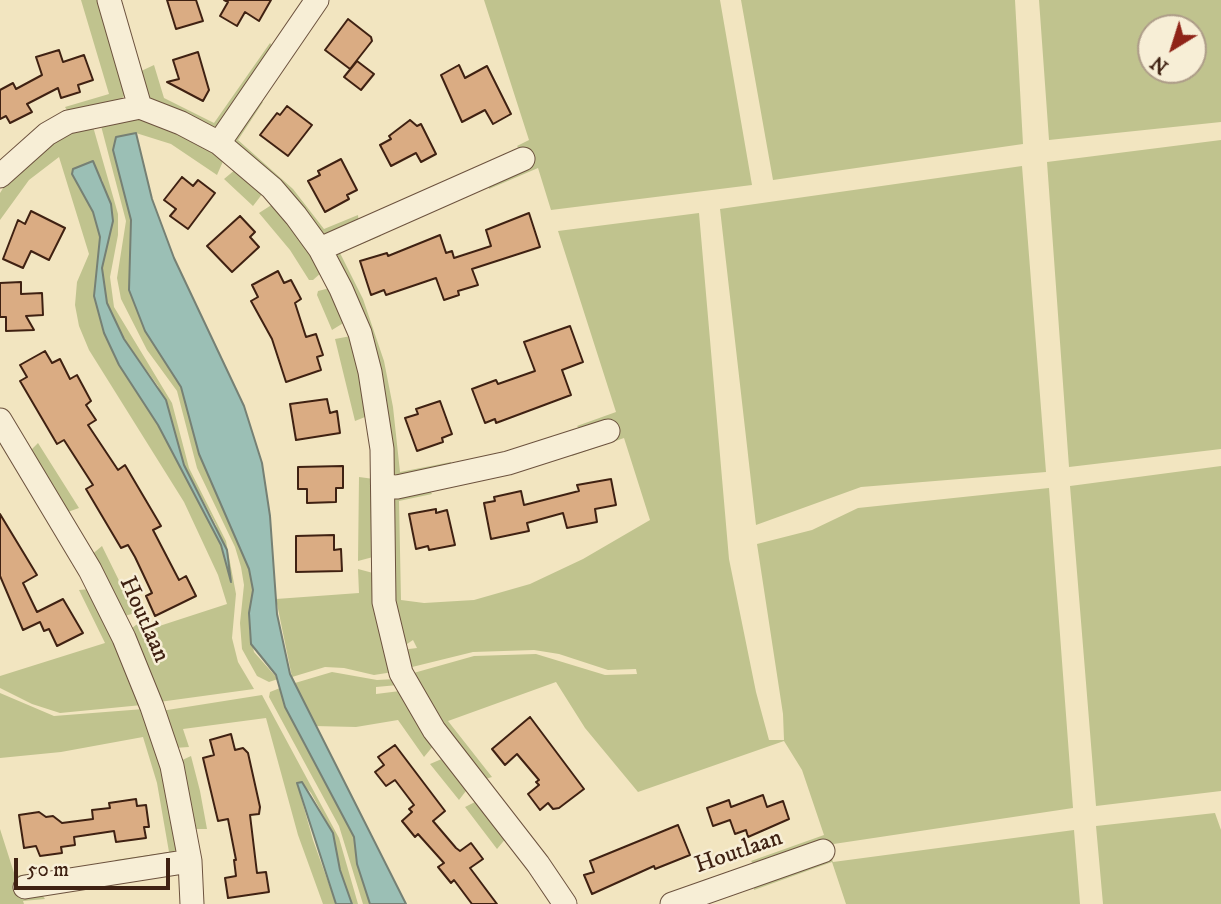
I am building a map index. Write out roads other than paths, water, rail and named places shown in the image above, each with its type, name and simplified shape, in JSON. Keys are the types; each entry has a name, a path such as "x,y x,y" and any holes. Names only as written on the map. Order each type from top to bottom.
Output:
{"street":[{"path":"109,0 140,107"},
{"path":"219,143 317,0"},
{"path":"0,176 38,141 68,122 140,107 181,123 219,143 272,188 320,249 360,332 378,414 383,486 383,602 401,673 434,730 538,864 565,904"},
{"path":"320,249 523,159"},
{"name":"Houtlaan","path":"0,420 90,570 124,638 172,766 190,862 192,904"},
{"path":"383,486 397,487 508,463 608,431"},
{"name":"Houtlaan","path":"672,904 823,851"},
{"path":"26,887 190,862"}],"water":[{"path":"136,133 152,199 174,258 244,406 262,463 270,516 277,614 290,674 406,904 370,904 357,864 354,837 285,707 276,675 251,644 249,613 253,590 249,569 199,454 181,387 145,331 129,290 131,220 113,150 116,137"},
{"path":"93,161 111,204 113,221 102,268 107,303 124,339 166,400 184,465 227,550 231,582 221,545 158,425 119,365 104,333 94,296 100,237 93,212 72,174 73,169"},
{"path":"302,782 333,833 340,870 352,904 336,904 297,783"}]}
